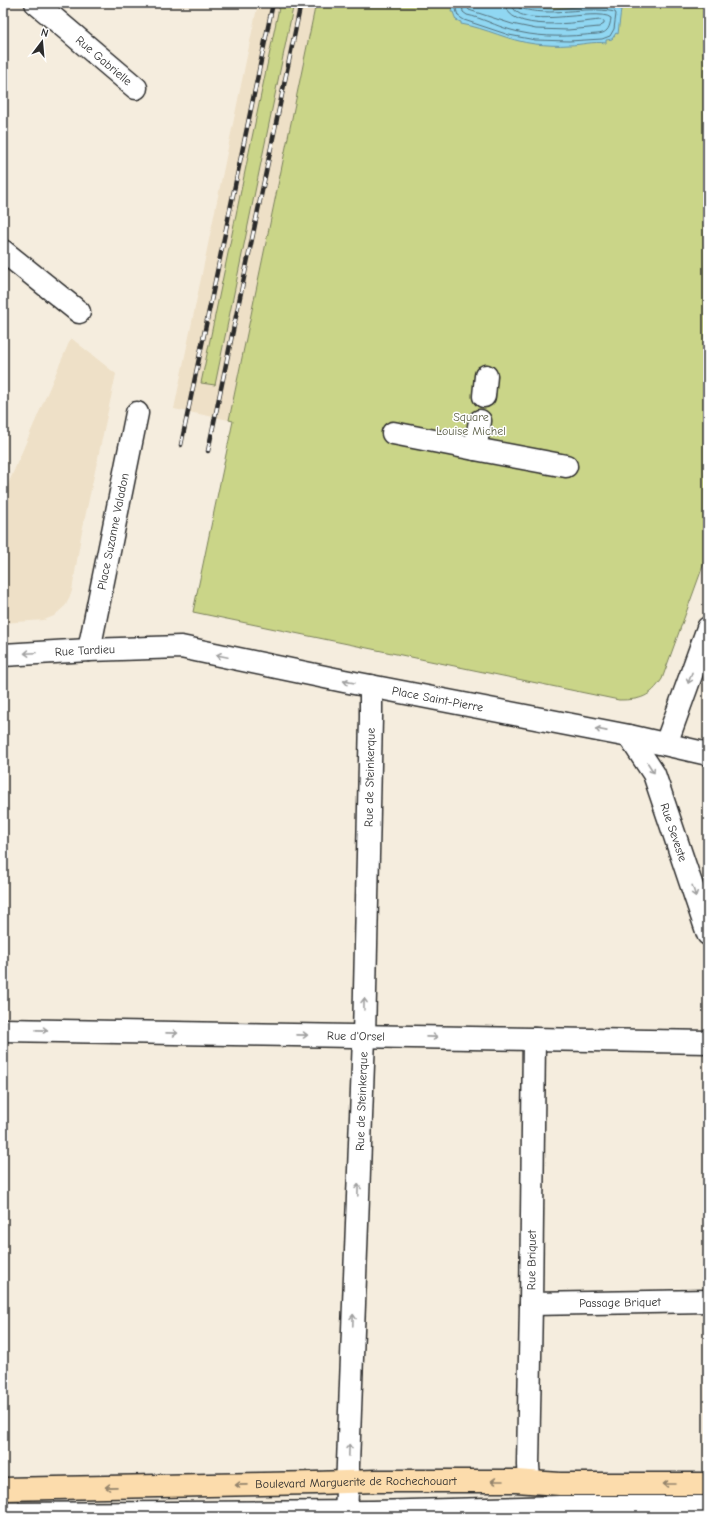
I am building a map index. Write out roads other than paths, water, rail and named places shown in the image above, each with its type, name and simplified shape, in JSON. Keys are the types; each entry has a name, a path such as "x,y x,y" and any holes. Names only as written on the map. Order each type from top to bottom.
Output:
{"main road":[{"name":"Boulevard Marguerite de Rochechouart","path":"3,1489 307,1484 347,1481 529,1481 560,1484 708,1484"}],"street":[{"name":"Rue Gabrielle","path":"36,3 136,88"},
{"path":"3,251 79,312"},
{"name":"Place Suzanne Valadon","path":"89,650 137,413"},
{"path":"475,449 480,421"},
{"path":"393,433 566,466"},
{"path":"666,744 708,628"},
{"name":"Rue Tardieu","path":"3,655 167,647"},
{"name":"Place Saint-Pierre","path":"167,647 181,647 371,686 630,736 708,754"},
{"name":"Rue de Steinkerque","path":"346,1515 364,1036 372,717 371,686"},
{"name":"Rue Seveste","path":"630,736 654,774 708,934"},
{"name":"Rue d'Orsel","path":"3,1030 708,1042"},
{"name":"Rue Briquet","path":"529,1481 534,1039"},
{"name":"Passage Briquet","path":"531,1304 708,1302"},
{"path":"560,1484 560,1512"},
{"path":"3,1514 346,1515 560,1512 708,1507"}],"water":[{"path":"453,3 513,3 533,8 554,9 601,5 621,9 618,34 616,33 612,39 606,40 606,43 596,42 574,45 552,45 525,42 461,24 461,22 456,20 453,12 451,12"}],"railway":[{"path":"181,445 273,3"},
{"path":"208,451 301,3"}],"park label":[{"name":"Square Louise Michel","path":"471,424"}]}
